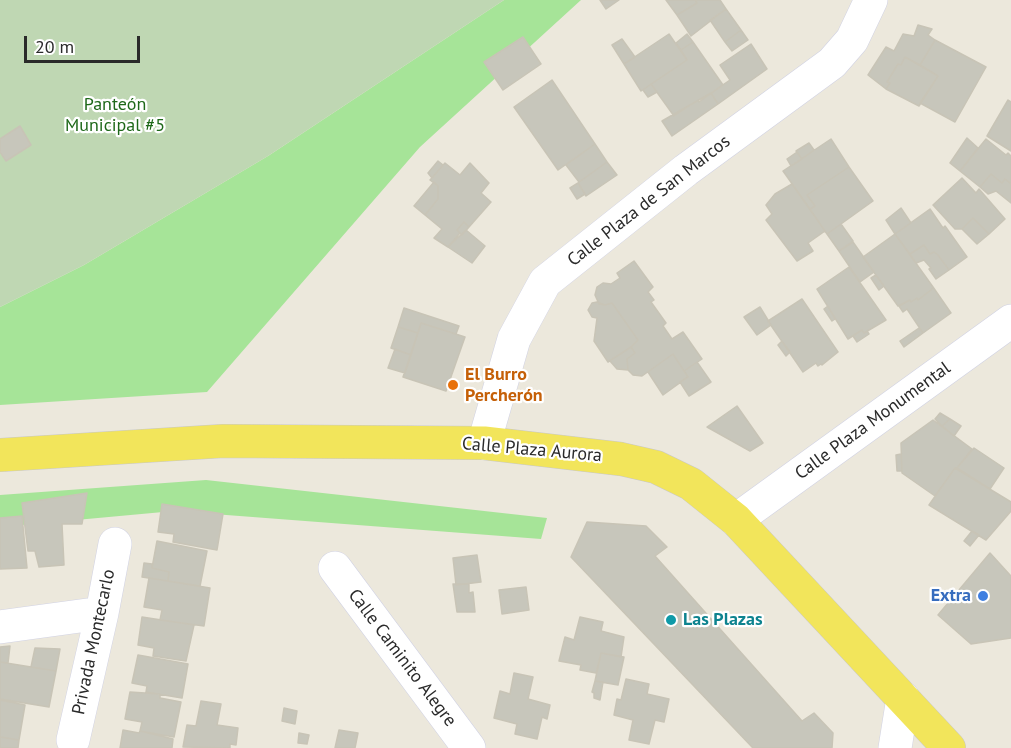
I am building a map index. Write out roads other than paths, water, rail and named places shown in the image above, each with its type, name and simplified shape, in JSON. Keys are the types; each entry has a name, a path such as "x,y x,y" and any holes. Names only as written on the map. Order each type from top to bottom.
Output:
{"main road":[{"name":"Calle Plaza Aurora","path":"0,455 223,441 484,443 621,459 656,468 691,484 736,520 949,748"}],"street":[{"name":"Calle Plaza de San Marcos","path":"484,443 514,339 545,282 686,170 832,63 852,40 871,0"},
{"name":"Calle Plaza Monumental","path":"736,520 1011,321"},
{"name":"Privada Montecarlo","path":"73,740 115,544"},
{"name":"Calle Caminito Alegre","path":"335,568 469,748"},
{"path":"0,627 102,613"},
{"path":"895,748 903,699"}],"place":[{"name":"El Burro Percherón","path":"453,385"},
{"name":"Extra","path":"983,596"},
{"name":"Las Plazas","path":"671,620"}],"park label":[{"name":"Panteón Municipal #5","path":"115,115"}]}
